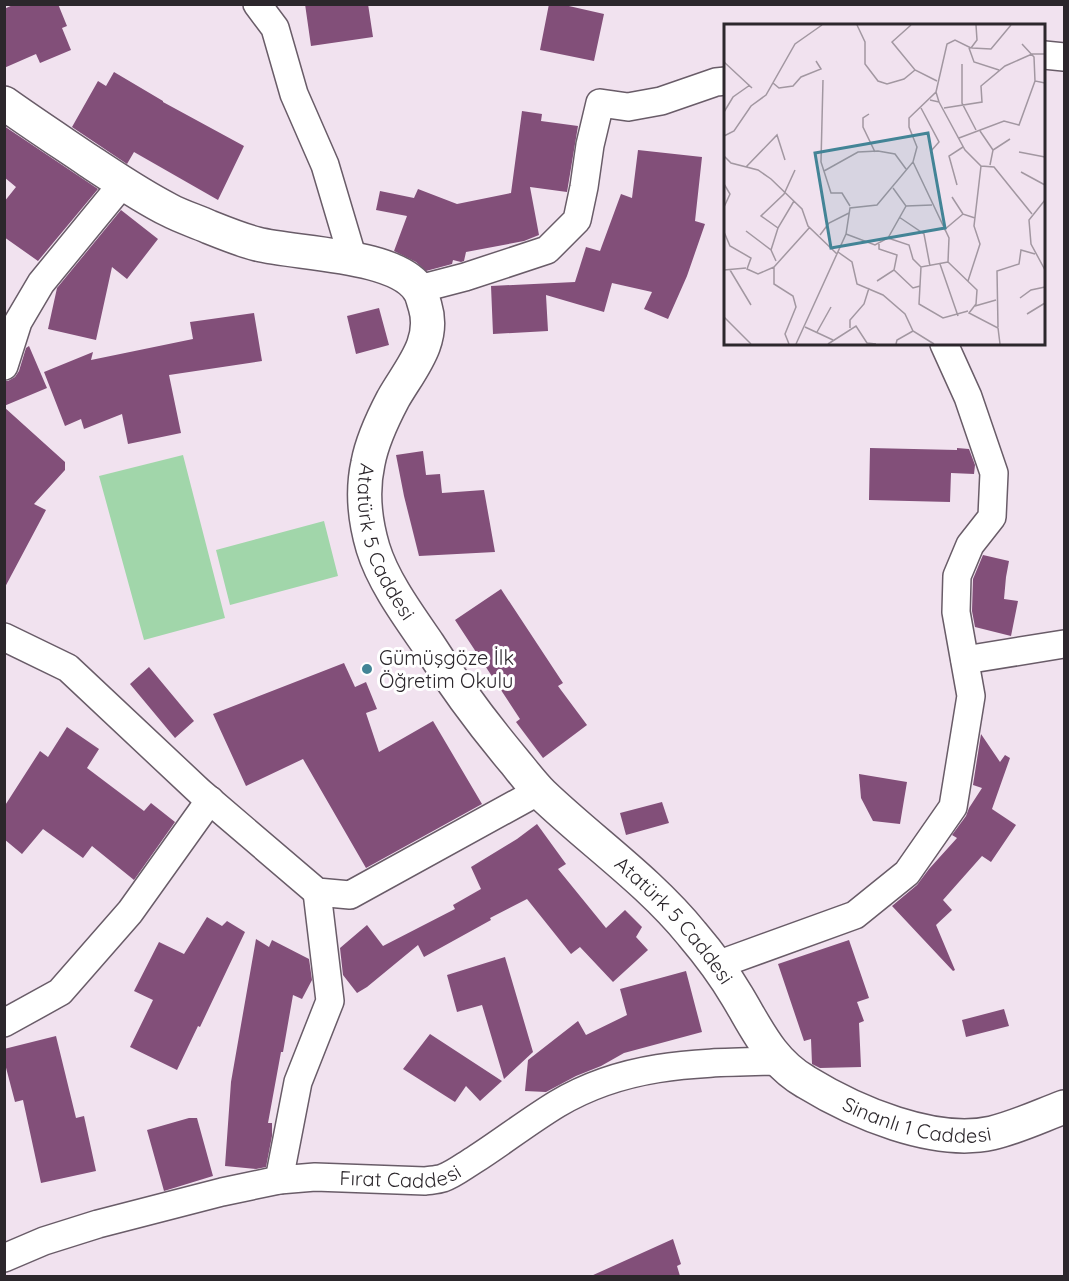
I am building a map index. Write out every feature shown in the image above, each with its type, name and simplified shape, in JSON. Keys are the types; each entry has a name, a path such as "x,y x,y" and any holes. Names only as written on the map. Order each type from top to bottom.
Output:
{"main road":[{"path":"4,103 123,183 170,211 256,244 353,259 392,269 407,277 419,289"},
{"name":"Atatürk 5 Caddesi","path":"419,289 426,310 428,325 426,339 421,354 392,401 376,436 368,462 365,487 367,517 373,549 413,622 488,731 539,791 650,890 690,930 717,965 757,1033 778,1061"},
{"name":"Sinanlı 1 Caddesi","path":"778,1061 802,1080 851,1107 888,1121 935,1134 965,1136 990,1133 1065,1107"}],"street":[{"path":"257,4 275,28 294,94 325,165 353,259"},
{"path":"1045,55 1065,57"},
{"path":"419,289 465,277 547,250 577,220 600,103 627,107 661,101 724,81"},
{"path":"4,366 18,322 40,283 123,183"},
{"path":"717,965 855,915 907,873 953,807 971,696 957,612 957,576 970,545 992,517 994,473 968,397 944,345"},
{"path":"4,637 68,668 200,792 317,892 350,895 539,791"},
{"path":"964,660 1065,644"},
{"path":"4,1023 60,992 130,912 210,800"},
{"path":"279,1180 298,1082 330,1001 317,892"},
{"name":"Fırat Caddesi","path":"4,1258 44,1241 98,1224 222,1192 279,1180 315,1177 425,1181 443,1178 558,1103 591,1087 643,1071 671,1066 778,1061"}],"green space":[{"path":"183,455 225,618 144,640 99,476"},
{"path":"324,521 338,576 230,605 216,550"}],"building":[{"path":"15,4 58,4 67,26 62,28 71,50 40,63 36,54 4,68 4,9"},
{"path":"305,4 368,4 373,37 311,46"},
{"path":"549,4 560,4 604,14 594,61 540,50"},
{"path":"114,72 163,102 244,146 218,200 134,152 127,164 72,127 98,81 106,86"},
{"path":"522,111 542,114 541,121 578,126 567,192 530,187 539,235 524,241 466,252 464,261 453,260 452,264 426,271 416,262 394,251 407,216 376,210 380,191 414,198 418,189 457,204 511,193"},
{"path":"4,126 98,189 38,261 4,237 4,202 16,187 4,177"},
{"path":"638,150 702,157 695,221 705,224 687,276 668,319 644,309 652,292 612,283 604,312 546,295 548,331 493,334 491,286 575,282 586,247 600,251 621,194 632,198"},
{"path":"121,210 158,239 127,279 112,267 96,340 48,329 57,288"},
{"path":"379,308 389,345 356,354 347,316"},
{"path":"254,313 262,361 169,375 181,433 128,444 122,414 84,429 81,419 65,426 44,372 93,352 91,360 193,339 190,322"},
{"path":"29,346 47,388 4,406 4,381 15,377 26,348"},
{"path":"4,407 65,462 65,470 34,504 46,510 4,589"},
{"path":"870,448 969,449 975,465 974,474 951,473 950,502 869,500"},
{"path":"423,451 426,475 440,474 442,493 484,490 495,552 419,556 396,455"},
{"path":"983,555 1009,561 1004,599 1018,601 1011,636 975,627 972,611 973,579"},
{"path":"501,589 563,683 558,686 587,725 543,758 516,722 520,719 455,620"},
{"path":"344,663 355,687 366,682 377,709 366,713 379,752 433,721 482,804 366,868 303,759 246,786 213,714"},
{"path":"149,667 194,721 175,738 130,684"},
{"path":"67,727 99,749 87,768 144,811 151,803 175,822 134,880 92,846 83,858 43,829 22,854 4,839 4,807 40,751 48,757"},
{"path":"981,734 1000,762 1005,755 1010,758 992,809 1016,825 991,862 982,856 943,900 952,910 936,925 955,970 953,971 892,906 917,885 957,838 952,835 982,788 973,785"},
{"path":"859,774 907,782 900,824 873,821 861,798"},
{"path":"662,802 669,823 626,835 620,813"},
{"path":"537,824 566,864 558,869 606,928 625,910 642,927 636,937 648,950 613,982 580,947 571,954 527,899 424,957 418,945 357,993 343,975 340,948 367,925 383,946 455,909 453,905 481,889 471,867"},
{"path":"207,917 222,926 227,921 245,932 177,1070 130,1047 153,1000 134,991 159,942 184,954"},
{"path":"256,939 269,947 272,940 309,959 312,980 302,999 293,995 268,1123 272,1123 272,1136 266,1167 256,1169 225,1166 231,1082"},
{"path":"849,940 869,998 857,1002 864,1021 859,1023 861,1067 820,1068 812,1064 811,1039 804,1041 778,964"},
{"path":"505,957 533,1052 504,1079 482,1005 457,1012 447,975"},
{"path":"686,971 702,1032 624,1053 546,1092 525,1091 528,1060 578,1021 586,1035 627,1015 620,989"},
{"path":"1004,1009 1009,1026 966,1037 962,1020"},
{"path":"430,1034 502,1081 480,1101 466,1086 455,1102 403,1069"},
{"path":"56,1036 76,1118 84,1116 96,1171 41,1183 23,1100 15,1102 4,1060 4,1049"},
{"path":"189,1118 197,1118 213,1176 164,1191 147,1130"},
{"path":"673,1239 681,1264 677,1266 680,1276 591,1276"}],"place":[{"name":"Gümüşgöze İlk Öğretim Okulu","path":"367,669"}]}
